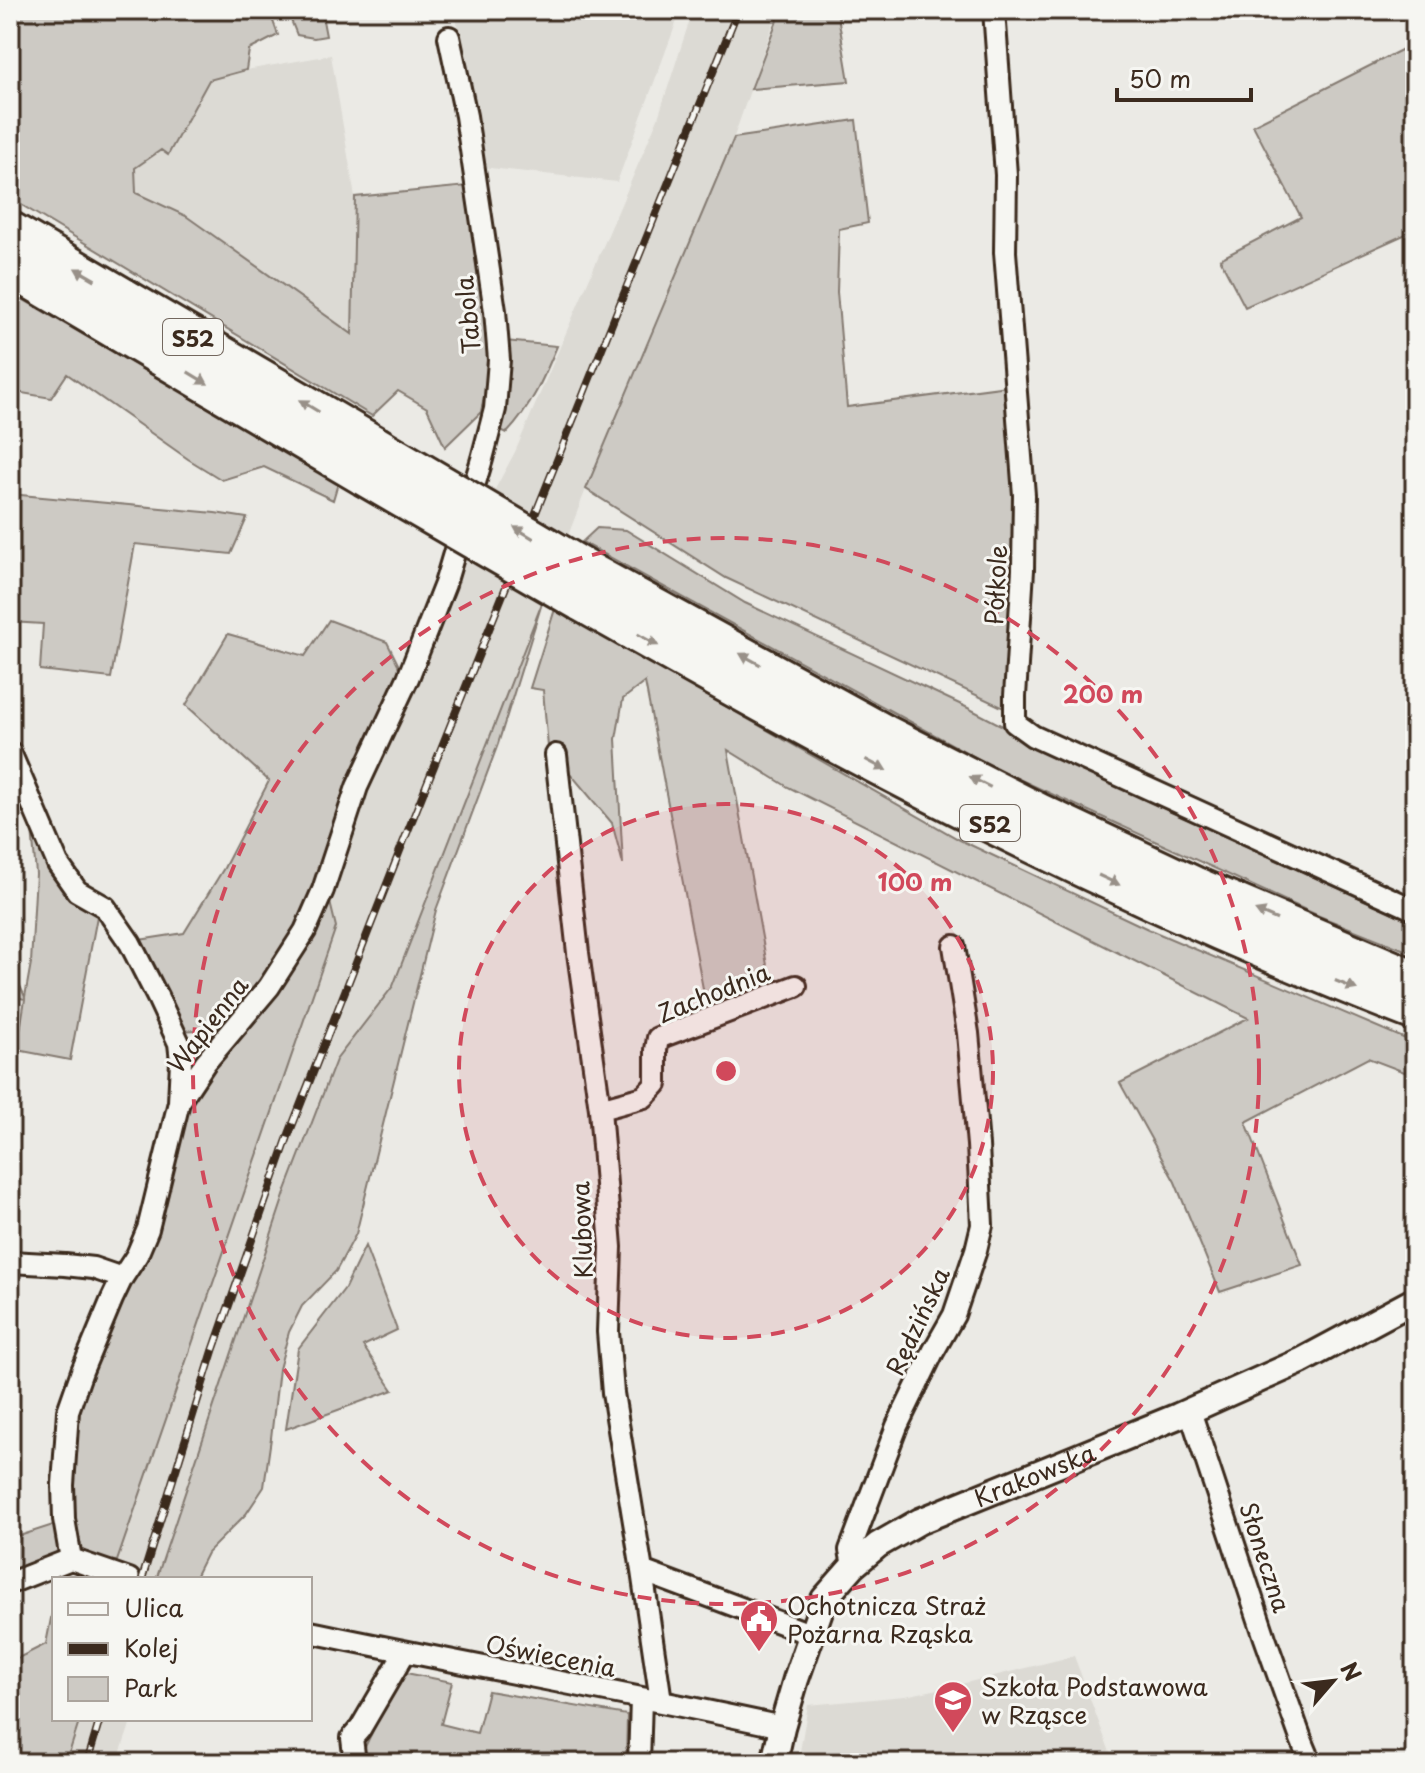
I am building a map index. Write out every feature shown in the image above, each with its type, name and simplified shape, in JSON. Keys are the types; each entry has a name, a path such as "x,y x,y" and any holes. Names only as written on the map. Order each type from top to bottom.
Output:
{"highway":[{"name":"S52","path":"10,230 370,461"},
{"name":"S52","path":"10,268 370,461 586,587 865,759 1028,842 1236,939 1415,1012"},
{"name":"S52","path":"586,587 1039,812 1194,885 1415,979"}],"street":[{"name":"Półkole","path":"994,10 1006,175 1005,252 1024,495 1015,723 1033,736 1415,910"},
{"name":"Tabola","path":"445,584 495,409 499,360 495,311 466,116 449,37"},
{"name":"Wapienna","path":"71,1559 64,1519 63,1485 68,1411 122,1278 137,1255 148,1229 179,1102 205,1063 269,987 305,931 323,890 357,787 408,678 445,584"},
{"path":"10,752 58,864 77,891 105,907 130,943 179,1043 179,1102"},
{"name":"Klubowa","path":"556,755 600,1109 611,1247 608,1332 613,1393 642,1571 651,1700 639,1763"},
{"name":"Rędzińska","path":"853,1566 850,1550 897,1426 954,1315 982,1225 968,1033 954,946"},
{"name":"Zachodnia","path":"600,1109 644,1097 656,1084 658,1038 796,986"},
{"path":"179,1043 214,1052"},
{"path":"10,1262 93,1268 122,1278"},
{"name":"Krakowska","path":"774,1763 810,1634 824,1599 853,1566 878,1545 920,1521 1190,1411 1301,1361 1415,1300"},
{"name":"Słoneczna","path":"1190,1411 1265,1638 1311,1763"},
{"path":"10,1583 71,1559 122,1577"},
{"path":"642,1571 810,1634"},
{"name":"Oświecenia","path":"312,1632 782,1727"},
{"path":"355,1763 352,1738 405,1652"}],"shaded area":[{"path":"455,10 681,10 617,182 481,167"},
{"path":"693,10 778,10 728,154 586,489 542,603 498,744 436,910 356,1234 336,1271 302,1306 289,1332 279,1369 264,1487 246,1514 207,1553 195,1577 74,1577 80,1548 363,789 464,547 515,452 658,118"},
{"path":"331,55 355,197 353,334 186,216 136,193 135,168 161,150 169,155 209,80"},
{"name":"Szkoła Podstawowa w Rząsce","path":"1074,1656 1114,1763 798,1763 808,1705 905,1696"},
{"path":"53,1721 131,1721 117,1763 29,1763"}],"green space":[{"path":"10,10 269,10 278,35 249,50 246,70 209,80 168,155 161,150 135,168 136,193 186,216 352,334 355,197 467,186 491,359 481,412 445,447 427,408 398,391 372,416 10,198"},
{"path":"287,10 321,10 326,36 314,38 297,35"},
{"path":"781,10 837,10 849,81 751,89"},
{"path":"1415,43 1415,248 1406,234 1245,307 1220,259 1301,217 1253,125"},
{"path":"856,120 868,223 839,229 837,292 847,407 1008,386 1017,484 1006,709 726,578 586,489 734,138"},
{"path":"10,292 338,483 333,500 264,467 222,480 67,374 51,398 10,391"},
{"path":"505,341 557,346 530,403 507,433 499,429"},
{"path":"10,494 247,518 231,554 135,544 111,678 40,670 43,624 10,622"},
{"path":"597,528 626,530 745,603 968,708 1141,798 1415,923 1415,954 1319,916 995,768 582,542"},
{"path":"542,603 498,744 436,910 356,1234 336,1271 302,1306 289,1332 279,1369 264,1487 246,1514 207,1553 195,1577 157,1577 286,1190 336,1060 393,986"},
{"path":"555,609 960,840 1148,929 1415,1043 1415,1076 1368,1058 1246,1122 1302,1265 1220,1292 1175,1182 1120,1083 1248,1018 788,787 728,750 771,987 707,1010 645,682 623,699 616,739 623,864 612,823 548,747 543,690 530,688"},
{"path":"329,620 387,642 398,664 401,681 324,868 269,979 215,1041 197,1030 179,1031 139,940 184,933 224,868 269,781 186,705 228,634 305,656"},
{"path":"31,818 98,911 70,1060 17,1050 25,999 10,996 10,964 25,997 31,963 36,874"},
{"path":"328,894 336,927 117,1561 97,1560 80,1548 72,1525 69,1490 78,1407 107,1334 156,1237 182,1117 198,1087"},
{"path":"365,1246 397,1330 363,1346 393,1390 286,1429 298,1349 345,1288"},
{"path":"59,1523 63,1549 57,1558 10,1576 10,1539"},
{"path":"52,1613 52,1721 79,1721 66,1763 10,1763 10,1662 46,1644"},
{"path":"401,1672 452,1682 441,1724 477,1733 488,1691 627,1715 626,1763 365,1763 364,1749"}],"railway":[{"path":"143,1577 213,1351 289,1134 738,10"},
{"path":"87,1763 99,1721"}],"place":[{"name":"Ochotnicza Straż Pożarna Rząska","path":"759,1653"},
{"name":"Szkoła Podstawowa w Rząsce","path":"953,1734"}]}
